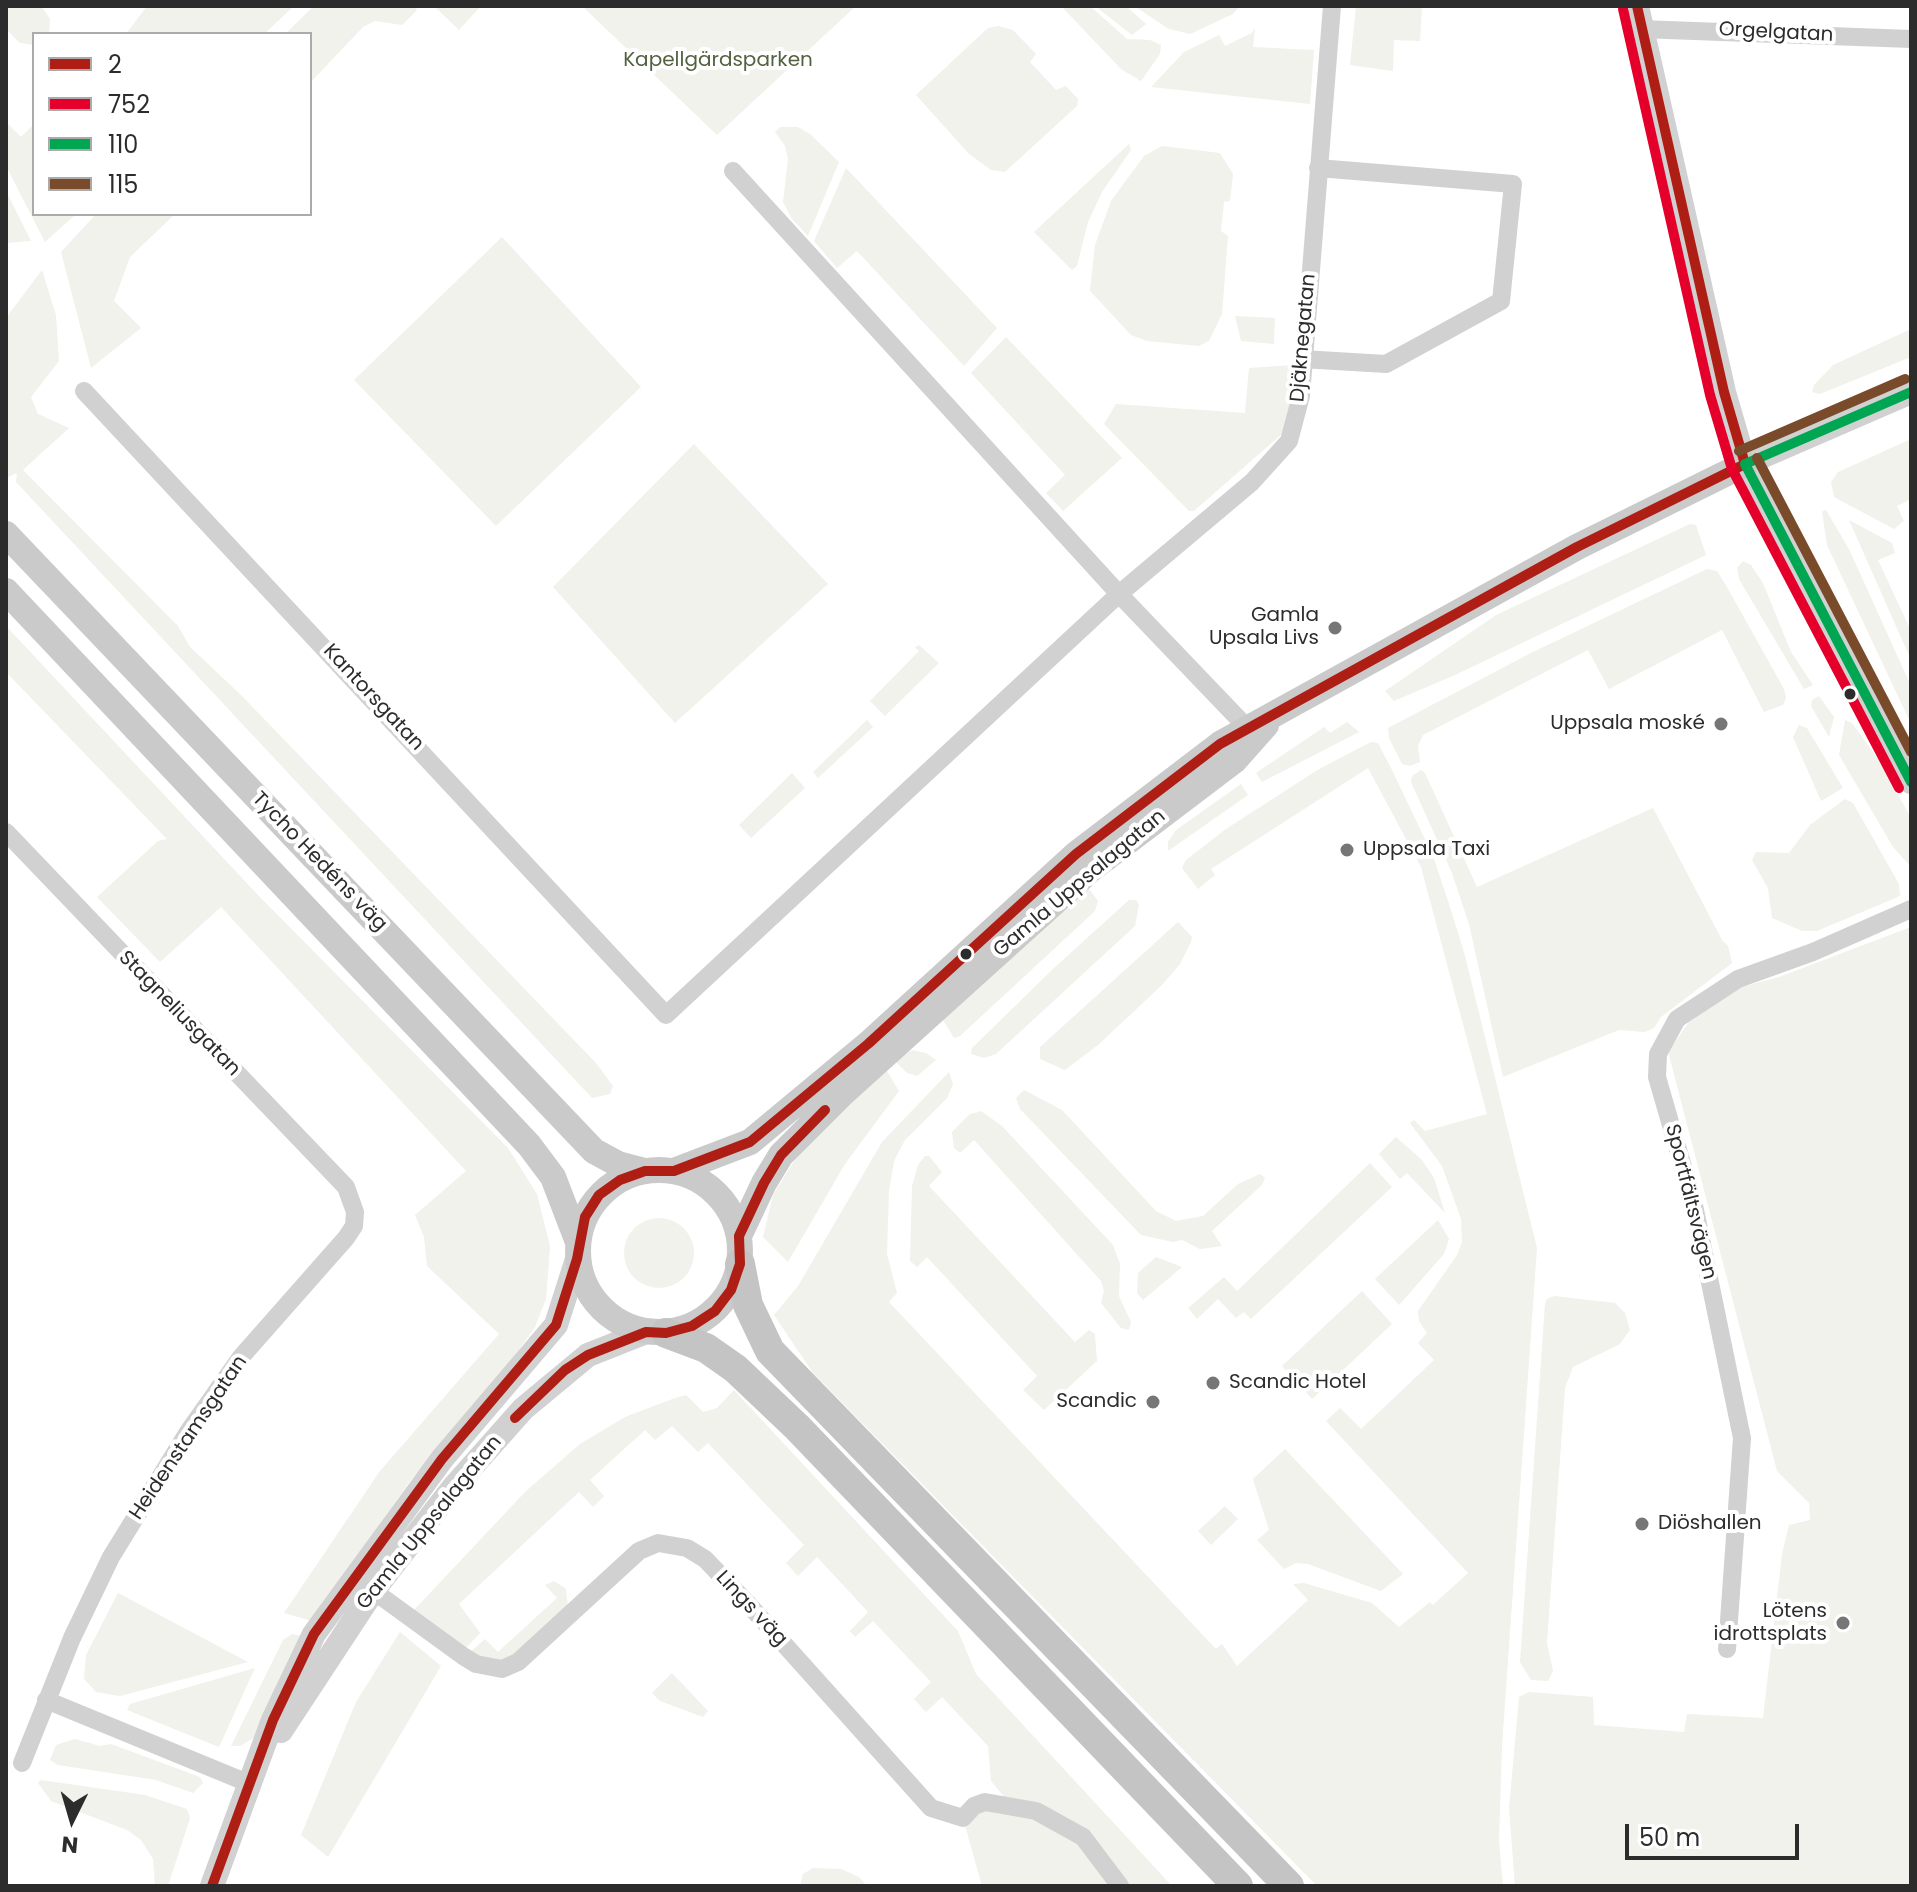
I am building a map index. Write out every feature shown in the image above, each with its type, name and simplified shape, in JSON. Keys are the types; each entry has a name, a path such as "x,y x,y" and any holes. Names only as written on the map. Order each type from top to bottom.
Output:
{"main road":[{"name":"Gamla Uppsalagatan","path":"674,1171 750,1142 868,1044 1076,854 1220,744 1259,727 1355,667 1577,547 1745,464"},
{"name":"Tycho Hedéns väg","path":"6,534 594,1151 618,1164 645,1171"},
{"name":"Tycho Hedéns väg","path":"6,591 529,1145 553,1177 578,1251"},
{"name":"Gamla Uppsalagatan","path":"740,1250 758,1195 781,1155 842,1094 1089,871 1234,761 1259,727"},
{"path":"1238,1886 796,1426 736,1369 706,1348 625,1326 600,1307 582,1280 578,1251 585,1217 599,1195 620,1180 645,1171 674,1171 711,1189 729,1210 740,1250 748,1305 770,1351 1289,1886"},
{"path":"656,1332 692,1326 715,1311 731,1290 740,1250"}],"street":[{"name":"Djäknegatan","path":"1046,662 1119,594 1252,482 1281,452 1298,417 1332,6"},
{"path":"1638,18 1724,392 1745,464 1911,782"},
{"name":"Orgelgatan","path":"1638,18 1911,39"},
{"path":"1302,359 1386,364 1501,301 1513,184 1318,168"},
{"path":"733,171 1119,594 1259,727"},
{"name":"Kantorsgatan","path":"84,391 666,1015 1046,662"},
{"name":"Gamla Uppsalagatan","path":"1745,464 1911,392"},
{"name":"Stagneliusgatan","path":"6,832 313,1151 346,1187 351,1197"},
{"name":"Sportfältsvägen","path":"1727,1649 1742,1438 1694,1205 1657,1077 1658,1054 1677,1019 1738,979 1813,952 1911,909"},
{"name":"Heidenstamsgatan","path":"22,1763 91,1595 111,1557 188,1432 241,1357 354,1226 351,1197"},
{"name":"Gamla Uppsalagatan","path":"364,1585 442,1459 556,1325 578,1251"},
{"name":"Gamla Uppsalagatan","path":"212,1886 253,1772 297,1666 314,1634 364,1585 523,1409 588,1355 656,1332"},
{"name":"Lings väg","path":"364,1585 476,1664 502,1669 518,1662 639,1551 658,1543 687,1548 705,1559 749,1605 931,1808 963,1818 974,1806 985,1802 1036,1811 1083,1837 1120,1886"},
{"path":"46,1700 253,1772"}],"green space":[{"path":"6,6 41,6 50,19 49,32 32,32 32,45 20,43 6,29"},
{"path":"147,6 294,6 266,32 128,32"},
{"path":"314,6 414,6 417,10 402,25 375,21 363,27 312,81 312,32 287,32"},
{"path":"434,6 481,6 459,30"},
{"name":"Kapellgärdsparken","path":"582,6 856,6 717,135"},
{"path":"1061,6 1090,6 1127,39 1150,40 1161,45 1160,54 1141,81 1121,69"},
{"path":"1095,6 1126,6 1146,24 1132,35"},
{"path":"1134,6 1240,6 1233,14 1190,34 1169,29"},
{"path":"1356,6 1422,6 1420,41 1394,40 1393,71 1350,65"},
{"path":"998,26 1013,30 1036,54 1030,62 1056,90 1066,86 1078,99 1077,106 1005,172 991,170 969,154 916,95 988,28"},
{"path":"1255,28 1253,47 1314,50 1310,104 1151,87 1184,52 1219,35 1225,46 1252,33"},
{"path":"6,122 21,137 32,126 32,216 74,216 45,242 6,166"},
{"path":"780,127 798,127 810,134 839,162 808,236 792,219 783,202 788,159 785,146 775,132"},
{"path":"1129,144 1131,150 1102,192 1088,222 1077,266 1072,270 1034,232"},
{"path":"1162,146 1220,153 1233,174 1230,201 1224,202 1221,231 1228,236 1222,314 1209,341 1199,346 1147,341 1131,335 1090,291 1095,245 1111,201 1144,156"},
{"path":"846,168 997,328 964,366 857,251 837,268 814,241"},
{"path":"6,191 31,241 6,243"},
{"path":"94,216 173,216 130,257 114,301 141,328 91,368 61,252"},
{"path":"502,237 641,387 496,526 354,380"},
{"path":"42,270 56,315 59,361 31,397 38,414 69,428 23,470 178,626 190,647 242,696 596,1063 613,1086 610,1094 592,1098 16,482 17,473 6,478 6,318"},
{"path":"1235,316 1275,318 1274,344 1241,341"},
{"path":"1911,329 1911,357 1820,394 1812,392 1814,385 1833,365"},
{"path":"1006,337 1122,458 1063,511 1046,493 1065,475 971,373"},
{"path":"1295,365 1289,420 1283,433 1194,511 1189,511 1104,424 1116,404 1245,413 1249,368"},
{"path":"1911,439 1911,499 1897,506 1904,521 1894,529 1834,497 1831,482 1838,472"},
{"path":"694,444 828,584 675,723 553,587"},
{"path":"1826,510 1849,549 1911,686 1911,724 1827,545 1822,511"},
{"path":"1849,520 1892,543 1895,553 1878,560 1911,631 1911,660"},
{"path":"1690,524 1696,525 1706,555 1394,701 1385,691 1496,615"},
{"path":"1743,561 1751,565 1763,583 1791,652 1813,685 1804,689 1739,579 1737,568"},
{"path":"1707,569 1717,571 1784,689 1786,698 1783,705 1764,712 1722,630 1609,689 1588,650 1423,735 1418,746 1420,762 1410,766 1402,764 1389,738 1388,728 1531,653"},
{"path":"6,626 257,894 508,1148 537,1194 550,1246 546,1299 535,1327 499,1378 410,1481 312,1621 284,1613 380,1471 499,1334 427,1266 424,1237 415,1215 466,1171 221,907 160,962 97,897 158,841 167,839 6,672"},
{"path":"919,645 939,663 885,716 870,701 919,651 915,647"},
{"path":"1819,696 1834,717 1829,737 1811,706 1812,700"},
{"path":"867,720 873,727 818,778 813,772"},
{"path":"1845,720 1852,723 1878,759 1911,818 1911,867 1893,847 1839,755"},
{"path":"1347,722 1359,732 1262,782 1256,773 1324,727 1330,733"},
{"path":"1799,725 1807,728 1843,788 1821,801 1793,737"},
{"path":"1371,742 1378,743 1392,770 1433,856 1449,904 1464,952 1537,1248 1502,1746 1499,1841 1503,1886 1317,1886 813,1373 774,1315 798,1286 882,1142 949,1072 953,1084 947,1098 905,1140 894,1161 889,1191 887,1254 897,1293 889,1302 1216,1649 1222,1644 1237,1666 1308,1600 1293,1584 1304,1583 1372,1603 1399,1627 1430,1602 1433,1605 1468,1573 1326,1421 1340,1408 1361,1429 1434,1360 1418,1343 1427,1333 1419,1321 1418,1311 1457,1255 1462,1242 1461,1219 1442,1166 1410,1123 1414,1120 1425,1131 1487,1114 1421,867 1368,768 1211,869 1215,875 1198,889 1182,868 1186,860 1226,829 1319,769"},
{"path":"1421,770 1477,887 1653,808 1722,940 1728,946 1732,963 1661,1017 1654,1028 1645,1032 1619,1030 1503,1077 1469,924 1452,873 1411,782 1412,776"},
{"path":"792,773 805,788 751,838 739,825"},
{"path":"1241,784 1248,795 1168,851 1168,842 1176,830"},
{"path":"1845,799 1853,803 1899,884 1900,896 1817,931 1802,931 1772,918 1768,888 1752,860 1756,852 1789,853 1810,825"},
{"path":"1087,886 1098,901 1095,911 960,1036 954,1038 943,1020"},
{"path":"1129,900 1136,900 1139,904 1135,926 996,1054 984,1058 971,1054 972,1048 1054,968"},
{"path":"1178,922 1192,937 1191,942 1180,964 1161,986 1098,1045 1065,1070 1040,1059 1040,1047"},
{"path":"1911,927 1911,1886 1515,1886 1509,1809 1519,1697 1529,1692 1593,1697 1594,1725 1684,1732 1687,1714 1763,1718 1782,1554 1789,1525 1810,1520 1809,1503 1777,1471 1669,1055 1670,1049 1689,1022 1738,988 1779,977"},
{"path":"912,1050 926,1053 936,1060 917,1076 907,1073 894,1060"},
{"path":"887,1071 899,1091 845,1164 788,1262 763,1237 773,1195 804,1145"},
{"path":"1024,1090 1062,1110 1156,1211 1176,1221 1203,1216 1238,1184 1260,1174 1265,1178 1262,1185 1212,1231 1222,1246 1200,1249 1182,1240 1173,1242 1141,1235 1020,1109 1016,1098"},
{"path":"981,1111 1002,1126 1113,1245 1120,1264 1119,1296 1131,1322 1129,1330 1121,1328 1101,1303 1104,1291 1101,1281 974,1140 960,1153 954,1148 952,1132 970,1114"},
{"path":"1396,1137 1422,1160 1434,1178 1445,1213 1407,1173 1400,1179 1379,1154"},
{"path":"925,1156 929,1156 942,1172 929,1186 1075,1342 1089,1330 1095,1334 1097,1361 1044,1410 1023,1390 1037,1376 927,1257 917,1267 910,1261 912,1186 918,1165"},
{"path":"1370,1163 1392,1187 1251,1319 1244,1312 1236,1318 1218,1299 1197,1319 1188,1308 1224,1277 1237,1291"},
{"path":"659,1218 684,1228 694,1253 684,1278 659,1288 634,1278 624,1253 634,1228"},
{"path":"1438,1220 1449,1239 1444,1254 1399,1305 1375,1279"},
{"path":"1156,1257 1182,1267 1143,1300 1137,1293 1138,1273"},
{"path":"1362,1291 1392,1324 1312,1399 1282,1366"},
{"path":"1554,1296 1615,1303 1625,1313 1630,1330 1620,1344 1573,1367 1565,1388 1547,1643 1553,1671 1548,1681 1531,1680 1520,1662 1545,1304 1547,1299"},
{"path":"734,1390 958,1631 976,1674 1172,1886 1128,1886 1093,1839 1006,1799 991,1781 988,1746 942,1697 926,1712 914,1699 931,1682 873,1621 855,1637 850,1631 868,1612 817,1557 798,1576 786,1563 804,1545 708,1443 698,1452 672,1426 655,1440 645,1430 590,1480 604,1496 593,1507 579,1492 459,1604 480,1633 465,1649 414,1610 526,1491 580,1444 625,1417 675,1398 686,1395 703,1412 717,1408"},
{"path":"1285,1449 1403,1574 1381,1591 1308,1564 1296,1563 1284,1569 1257,1540 1269,1530 1253,1479"},
{"path":"1225,1506 1238,1519 1211,1545 1198,1531"},
{"path":"554,1581 566,1589 568,1607 521,1654 496,1662 469,1653 485,1639 498,1652 557,1598 545,1585"},
{"path":"118,1593 248,1662 120,1696 96,1692 84,1679 86,1655"},
{"path":"400,1632 441,1666 328,1857 301,1835 356,1702"},
{"path":"292,1634 302,1636 254,1738 240,1746 231,1746 283,1640"},
{"path":"255,1668 219,1747 127,1710 130,1704"},
{"path":"672,1673 708,1711 703,1717 660,1701 652,1693"},
{"path":"75,1739 100,1746 111,1744 200,1777 203,1783 193,1793 156,1780 58,1765 50,1760 56,1745"},
{"path":"41,1780 145,1795 187,1809 190,1818 168,1886 155,1886 153,1859 141,1840 127,1830 51,1801 38,1783"},
{"path":"974,1806 1049,1816 1120,1886 982,1886 963,1818"},
{"path":"813,1868 841,1869 859,1877 867,1886 800,1886 803,1874"}],"transit line":[{"name":"2","path":"1637,6 1724,392 1745,464"},
{"name":"752","path":"1623,9 1710,395 1732,469 1899,788"},
{"name":"115","path":"1739,451 1905,379"},
{"name":"110","path":"1745,464 1911,392"},
{"name":"115","path":"1757,458 1911,752"},
{"name":"2","path":"212,1886 273,1720 314,1634 442,1459 556,1325 577,1259 585,1217 599,1195 620,1180 645,1171 674,1171 750,1142 868,1044 1076,854 1220,744 1577,547 1745,464"},
{"name":"110","path":"1745,464 1911,782"},
{"name":"2","path":"515,1418 565,1370 588,1355 646,1332 666,1333 692,1326 715,1311 731,1290 740,1264 739,1236 764,1183 781,1155 825,1110"}],"place":[{"name":"Gamla Upsala Livs","path":"1335,628"},
{"name":"Uppsala moské","path":"1721,724"},
{"name":"Uppsala Taxi","path":"1347,850"},
{"name":"Scandic Hotel","path":"1213,1383"},
{"name":"Scandic","path":"1153,1402"},
{"name":"Diöshallen","path":"1642,1524"},
{"name":"Lötens idrottsplats","path":"1843,1623"}]}
